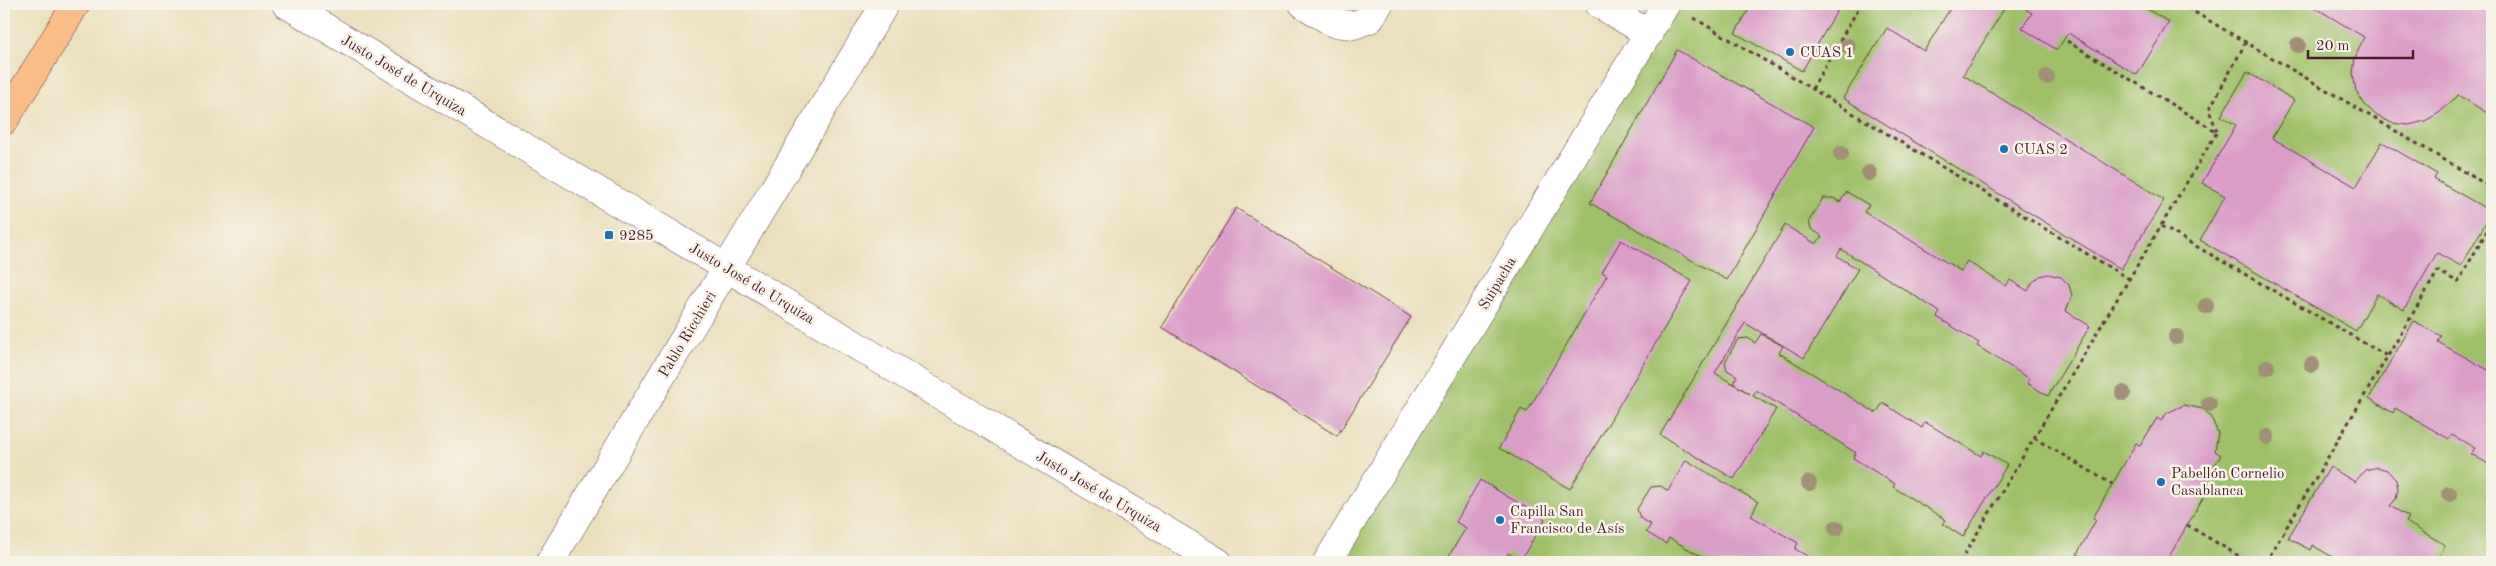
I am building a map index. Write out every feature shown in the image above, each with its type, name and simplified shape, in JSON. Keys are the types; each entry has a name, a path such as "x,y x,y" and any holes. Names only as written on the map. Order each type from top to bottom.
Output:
{"main road":[{"path":"4,121 76,4"}],"street":[{"name":"Justo José de Urquiza","path":"286,4 1218,562"},
{"name":"Pablo Ricchieri","path":"550,562 885,4"},
{"path":"1303,4 1333,23 1354,25 1370,19 1379,4"},
{"path":"1599,4 1649,34"},
{"name":"Suipacha","path":"1327,562 1649,34 1676,9"}],"path":[{"path":"1812,89 1861,4"},
{"path":"2181,4 2492,188"},
{"path":"1676,9 2129,279"},
{"path":"2068,41 2217,132"},
{"path":"2217,132 2209,110 2246,42"},
{"path":"1960,562 2217,132"},
{"path":"2266,562 2438,271 2458,282 2492,222"},
{"path":"2161,226 2387,356"},
{"path":"2034,438 2112,484"},
{"path":"2187,525 2249,562"}],"green space":[{"path":"1666,4 2492,4 2492,562 1327,562"}],"building":[{"name":"CUAS 1","path":"1752,4 1841,4 1802,71 1735,33"},
{"name":"CUAS 2","path":"1953,4 2007,4 1963,75 2164,200 2121,269 1843,98 1887,28 1924,51"},
{"path":"2017,4 2138,4 2169,22 2137,75 2068,33 2057,50 2022,28 2032,13"},
{"path":"2309,4 2492,4 2492,116 2458,95 2439,113 2425,121 2409,125 2392,123 2377,116 2365,105 2356,91 2353,74 2355,58 2364,37"},
{"path":"1677,50 1814,127 1727,280 1590,203"},
{"path":"2247,72 2294,100 2272,138 2356,187 2382,142 2437,174 2434,179 2492,212 2461,266 2437,253 2404,310 2377,294 2356,331 2200,240 2225,196 2202,183 2236,125 2221,116"},
{"path":"1847,192 1869,205 1864,212 1961,271 1967,261 2006,286 2010,280 2028,291 2032,283 2040,276 2048,274 2061,277 2069,285 2072,296 2066,311 2090,326 2048,396 2027,383 2030,379 1977,346 1979,343 1937,317 1940,312 1841,249 1837,256 1858,269 1804,358 1745,323 1715,373 1750,394 1733,383 1737,376 1727,370 1725,362 1738,339 1748,338 1755,343 1761,334 1783,346 1779,353 1876,413 1883,403 1922,428 1925,422 1981,456 1984,451 2007,465 1963,537 1943,524 1946,520 1893,487 1895,484 1853,458 1856,453 1756,390 1753,396 1776,409 1734,479 1660,435 1785,225 1816,244 1822,236 1811,229 1809,221 1823,198 1833,198 1840,202"},
{"path":"1236,208 1411,317 1337,436 1162,327"},
{"path":"1621,240 1692,281 1570,489 1499,448 1521,409 1527,412 1607,275 1602,272"},
{"path":"2414,321 2441,336 2438,342 2492,372 2492,466 2471,454 2475,448 2452,435 2449,439 2395,408 2393,413 2369,398"},
{"name":"Pabellón Cornelio Casablanca","path":"2184,405 2203,409 2210,415 2218,433 2215,451 2221,455 2205,481 2211,484 2166,562 2162,560 2161,562 2082,562 2084,558 2077,554 2096,520 2093,518 2136,443 2140,446 2157,418 2161,421 2167,413"},
{"path":"1686,460 1758,502 1751,516 1798,543 1795,549 1818,562 1711,562 1669,538 1666,544 1646,532 1651,525 1640,518 1637,509 1651,487 1661,486 1668,491"},
{"path":"2330,467 2355,482 2365,470 2377,467 2387,470 2396,480 2398,488 2396,499 2390,506 2409,517 2406,522 2445,545 2440,555 2451,562 2341,562 2312,545 2310,550 2288,538"},
{"name":"Capilla San Francisco de Asís","path":"1480,480 1545,519 1521,560 1508,553 1503,562 1445,562 1466,528 1456,522"}],"place":[{"name":"CUAS 1","path":"1790,52"},
{"name":"CUAS 2","path":"2004,149"},
{"name":"9285","path":"609,235"},
{"name":"Pabellón Cornelio Casablanca","path":"2161,482"},
{"name":"Capilla San Francisco de Asís","path":"1500,520"}]}
